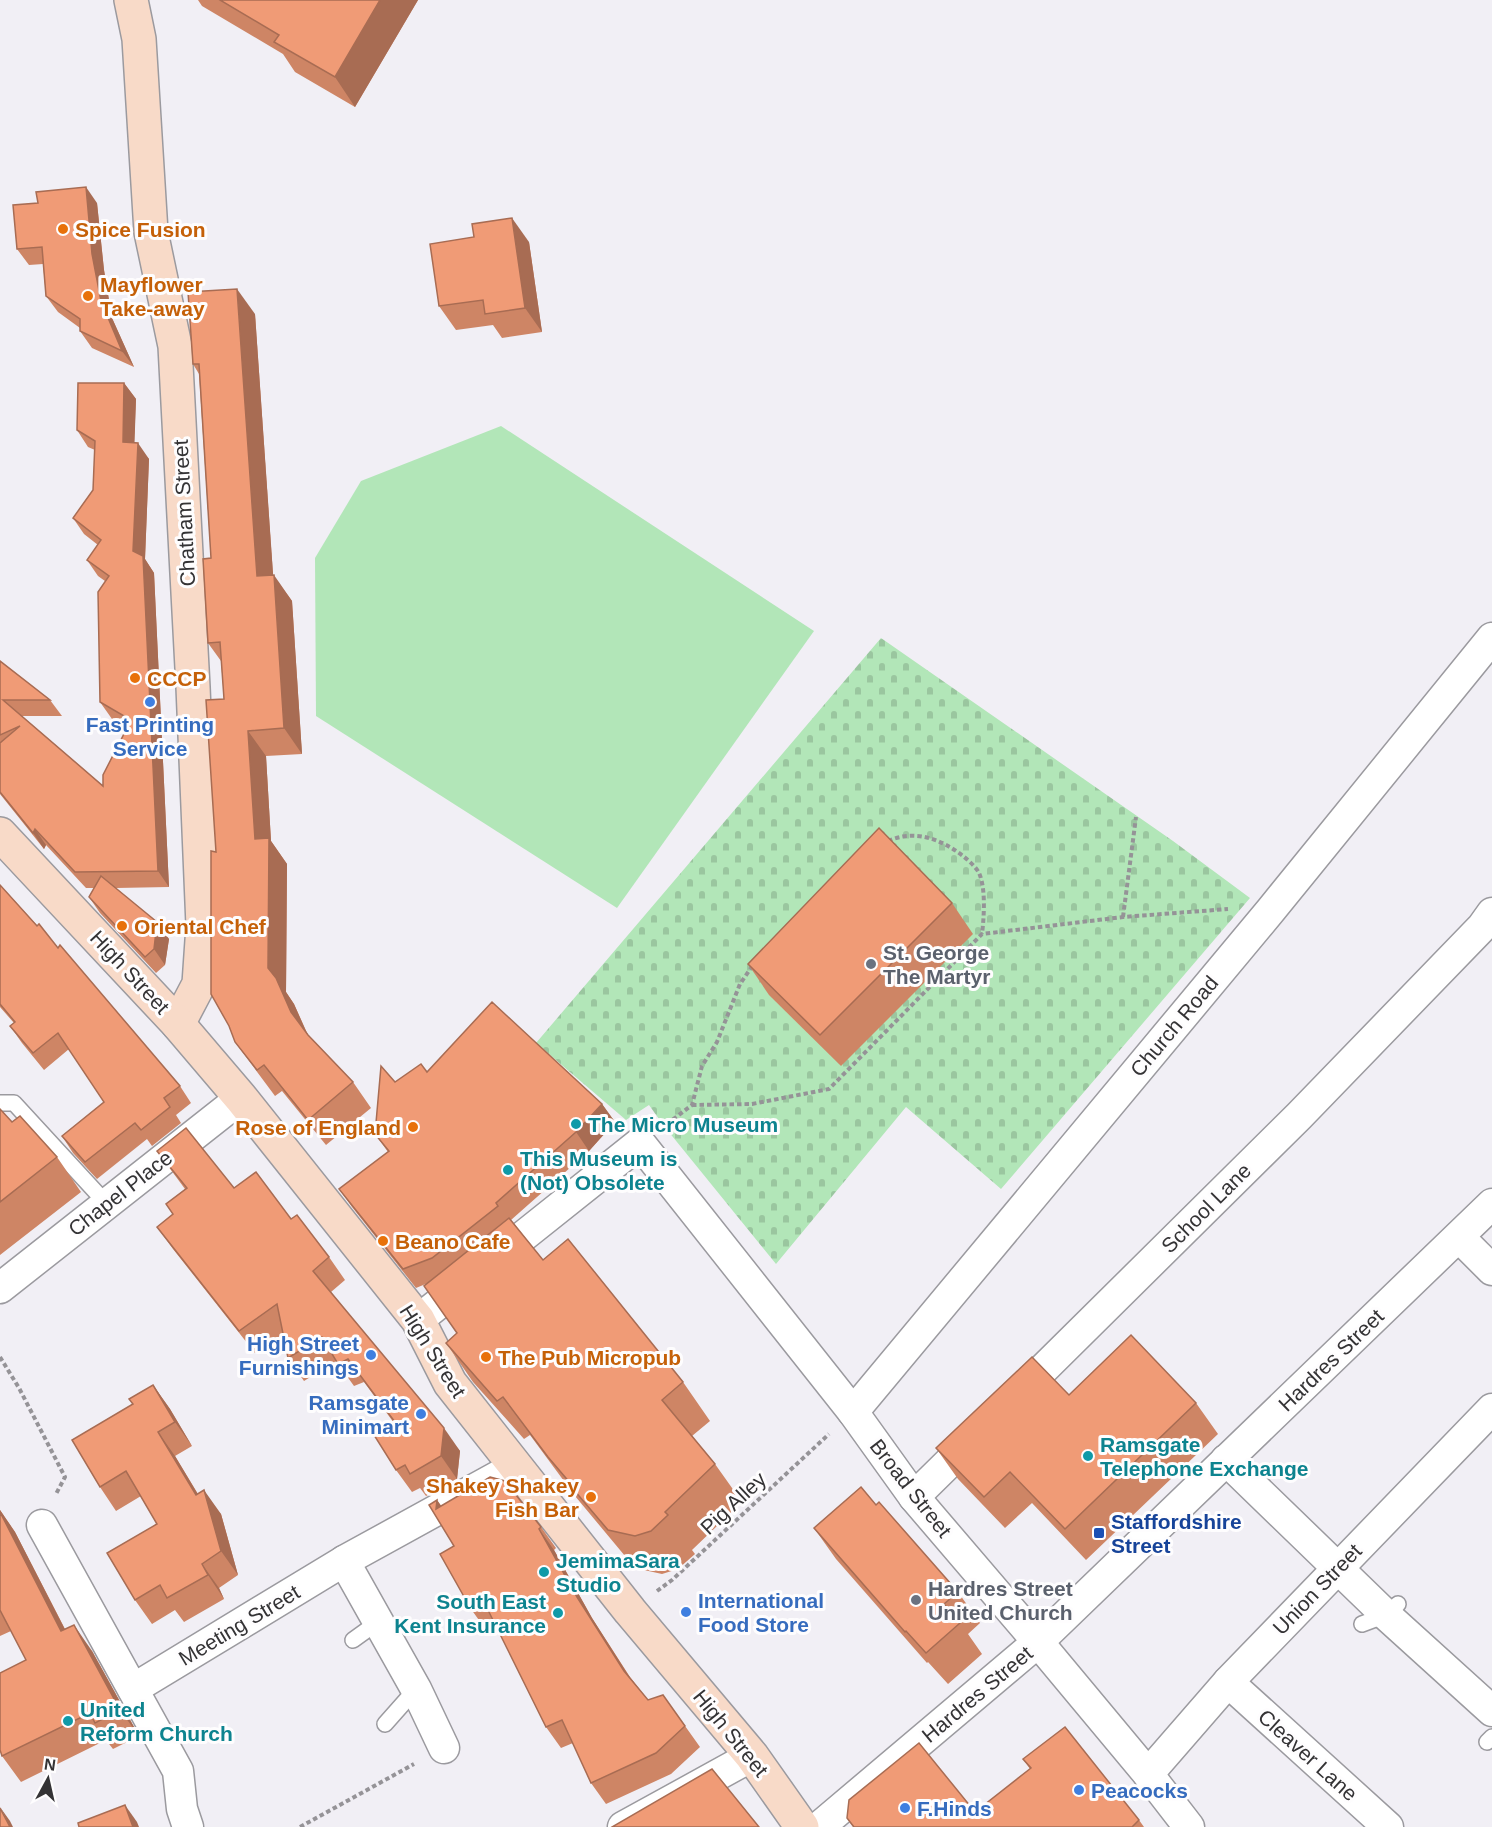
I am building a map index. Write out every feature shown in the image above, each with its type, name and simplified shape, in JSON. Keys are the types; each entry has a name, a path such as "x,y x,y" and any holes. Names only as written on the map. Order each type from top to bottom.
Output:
{"street":[{"name":"Chatham Street","path":"131,0 139,39 151,232 175,346 194,687 203,926 199,984 178,1024"},
{"name":"Church Road","path":"853,1412 1271,910 1492,638"},
{"name":"High Street","path":"0,834 178,1024 241,1098 418,1320 450,1383 630,1611 752,1756 802,1827"},
{"name":"School Lane","path":"914,1497 1299,1116 1482,927 1492,913"},
{"name":"Chapel Place","path":"0,1288 241,1098"},
{"name":"Broad Street","path":"640,1143 853,1412 914,1497 1038,1642 1189,1827"},
{"path":"418,1320 640,1143"},
{"name":"Hardres Street","path":"819,1827 1038,1642 1492,1204"},
{"path":"1459,1237 1492,1270"},
{"name":"Union Street","path":"1148,1774 1228,1682 1492,1409"},
{"path":"1226,1460 1338,1567 1382,1614 1492,1711"},
{"name":"Meeting Street","path":"133,1689 344,1561 515,1467"},
{"path":"42,1525 178,1771 182,1809 188,1827"},
{"path":"344,1561 416,1689 444,1748"},
{"name":"Cleaver Lane","path":"1228,1682 1388,1827"},
{"path":"623,1827 752,1756"}],"lane":[{"path":"0,1103 14,1103 106,1203"},
{"path":"353,1640 378,1622"},
{"path":"385,1724 416,1689"}],"path":[{"path":"1123,917 1137,817"},
{"path":"883,843 898,837 918,836 934,839 952,847 968,859 979,873 981,882 982,934"},
{"path":"640,1143 692,1105 752,1104 829,1089 982,934 1123,917 1245,908 1271,910"},
{"path":"692,1105 702,1066 717,1042 740,984 755,963"},
{"path":"0,1358 19,1388 65,1477 42,1525"},
{"name":"Pig Alley","path":"630,1611 672,1580 853,1412"},
{"path":"300,1827 444,1748"}],"green space":[{"path":"501,426 814,631 617,908 316,716 315,558 361,481"},
{"path":"881,638 1173,841 1250,898 1001,1189 906,1107 776,1264 649,1105 626,1120 536,1043"}],"building":[{"path":"220,0 380,0 335,77 274,42 279,35"},
{"path":"86,187 92,254 101,301 122,351 80,331 80,319 46,296 42,247 17,249 13,205 38,203 36,192"},
{"path":"512,218 525,308 485,314 483,300 439,306 430,244 474,237 472,224"},
{"path":"237,289 257,576 274,575 284,728 248,731 255,839 269,838 268,968 276,978 291,1012 308,1035 353,1082 308,1120 264,1065 257,1070 235,1042 211,994 211,851 216,852 206,700 224,699 220,642 208,643 203,559 211,558 199,364 193,364 188,292"},
{"path":"78,383 124,383 123,442 138,443 133,551 143,556 158,871 75,872 35,829 33,833 0,792 0,743 20,726 0,735 0,661 50,700 3,700 103,786 103,775 131,720 100,702 98,592 109,576 87,560 101,540 73,518 93,490 95,441 77,430"},
{"name":"St. George The Martyr","path":"879,828 952,903 820,1035 748,964"},
{"path":"101,876 157,922 154,949 145,957 89,897"},
{"path":"0,885 37,926 39,924 58,948 60,945 180,1086 164,1098 170,1107 141,1130 135,1123 85,1162 62,1136 104,1102 58,1033 33,1053 10,1026 15,1022 0,1004"},
{"path":"492,1002 602,1104 576,1132 496,1203 498,1206 432,1258 403,1269 339,1189 389,1151 375,1134 381,1066 395,1082 421,1064 427,1072"},
{"path":"0,1109 12,1122 20,1116 57,1157 0,1202"},
{"path":"186,1128 234,1188 256,1172 291,1219 297,1215 329,1257 313,1271 444,1428 441,1456 410,1474 405,1465 396,1470 374,1435 395,1422 348,1359 338,1364 322,1337 288,1358 277,1304 239,1331 157,1227 173,1214 166,1204 187,1188 157,1151"},
{"path":"509,1218 543,1260 568,1239 683,1382 662,1400 715,1464 665,1512 668,1515 651,1531 635,1536 608,1530 568,1483 571,1484 503,1397 497,1401 446,1343 457,1333 424,1286"},
{"name":"Ramsgate Telephone Exchange","path":"1131,1335 1196,1403 1065,1529 1010,1472 984,1497 936,1448 1032,1357 1069,1395"},
{"path":"153,1385 175,1422 158,1432 196,1495 204,1490 221,1551 202,1564 208,1575 167,1598 160,1585 135,1600 107,1553 157,1524 126,1471 100,1487 72,1440 133,1404 129,1399"},
{"path":"490,1477 505,1481 541,1527 539,1529 577,1597 624,1671 648,1700 663,1695 685,1726 656,1753 591,1783 562,1720 546,1727 484,1602 471,1609 440,1554 454,1546 429,1505 437,1500 436,1509"},
{"name":"Hardres Street United Church","path":"861,1487 876,1505 879,1502 958,1592 944,1604 960,1623 926,1653 814,1528"},
{"path":"0,1512 61,1631 74,1625 120,1710 95,1723 90,1713 2,1756 0,1750 0,1673 26,1660 0,1610"},
{"path":"1065,1727 1139,1820 1132,1827 854,1827 847,1818 849,1800 919,1743 975,1812 1031,1768 1023,1759"},
{"path":"712,1769 759,1827 612,1827"},
{"path":"125,1805 133,1827 79,1827 78,1823"},
{"path":"0,1808 10,1827 0,1827"}],"place":[{"name":"Spice Fusion","path":"63,229"},
{"name":"Mayflower Take-away","path":"88,296"},
{"name":"CCCP","path":"135,678"},
{"name":"Fast Printing Service","path":"150,702"},
{"name":"Oriental Chef","path":"122,926"},
{"name":"St. George The Martyr","path":"871,964"},
{"name":"The Micro Museum","path":"576,1124"},
{"name":"Rose of England","path":"413,1127"},
{"name":"This Museum is (Not) Obsolete","path":"508,1170"},
{"name":"Beano Cafe","path":"383,1241"},
{"name":"High Street Furnishings","path":"371,1355"},
{"name":"The Pub Micropub","path":"486,1357"},
{"name":"Ramsgate Minimart","path":"421,1414"},
{"name":"Ramsgate Telephone Exchange","path":"1088,1456"},
{"name":"Shakey Shakey Fish Bar","path":"591,1497"},
{"name":"Staffordshire Street","path":"1099,1533"},
{"name":"JemimaSara Studio","path":"544,1572"},
{"name":"Hardres Street United Church","path":"916,1600"},
{"name":"International Food Store","path":"686,1612"},
{"name":"South East Kent Insurance","path":"558,1613"},
{"name":"United Reform Church","path":"68,1721"},
{"name":"Peacocks","path":"1079,1790"},
{"name":"F.Hinds","path":"905,1808"}]}
